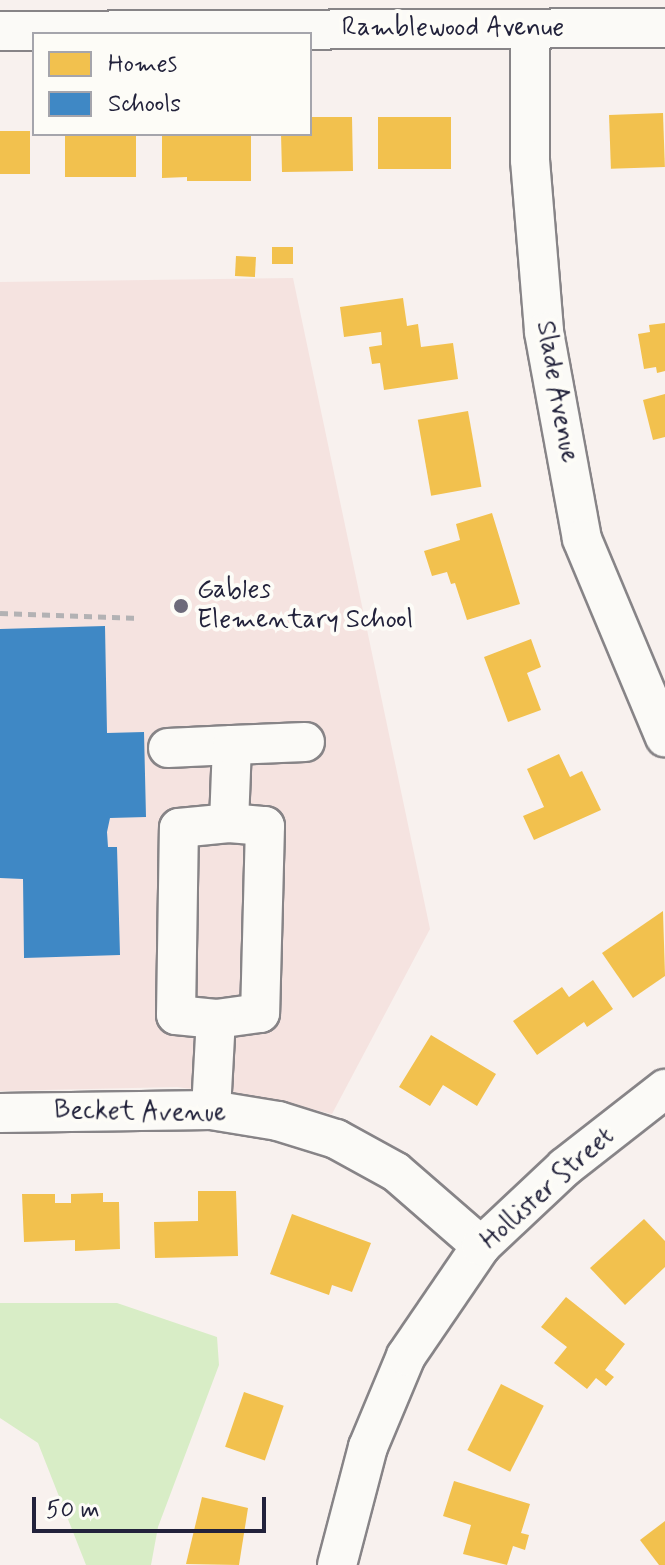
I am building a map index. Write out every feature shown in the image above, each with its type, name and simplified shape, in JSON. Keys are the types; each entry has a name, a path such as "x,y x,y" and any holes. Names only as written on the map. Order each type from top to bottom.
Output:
{"street":[{"name":"Ramblewood Avenue","path":"0,31 665,28"},
{"name":"Slade Avenue","path":"530,30 530,160 544,332 582,539 652,668 665,737"},
{"path":"168,748 305,742"},
{"path":"229,823 232,745"},
{"path":"229,823 265,826 260,1013 216,1019 176,1015 179,828 229,823"},
{"path":"211,1110 216,1019"},
{"name":"Hollister Street","path":"337,1565 368,1447 406,1356 481,1246 565,1167 665,1089"},
{"name":"Becket Avenue","path":"0,1113 211,1110 278,1121 336,1139 396,1172 481,1246"}],"path":[{"path":"0,613 140,618"}],"shaded area":[{"name":"Gables Elementary School","path":"293,278 430,929 332,1114 274,1100 177,1087 0,1091 0,282"}],"green space":[{"path":"0,1303 117,1303 217,1337 219,1365 158,1527 151,1565 86,1565 38,1443 0,1418"}],"building: Homes":[{"path":"663,113 665,167 611,169 609,115"},
{"path":"312,117 352,117 353,171 282,172 281,136 312,136"},
{"path":"378,117 451,117 451,169 378,169"},
{"path":"0,131 30,131 30,174 0,174"},
{"path":"65,136 136,136 136,177 65,177"},
{"path":"162,136 251,136 251,181 162,178"},
{"path":"272,247 293,247 293,264 272,264"},
{"path":"236,256 256,257 255,277 235,276"},
{"path":"403,298 407,326 418,324 421,347 453,343 458,379 384,390 380,363 372,364 369,347 382,345 381,332 344,337 340,307"},
{"path":"665,323 665,371 657,373 656,367 644,369 638,334 650,332 649,325"},
{"path":"665,394 665,437 653,440 643,400"},
{"path":"468,411 481,487 431,496 418,420"},
{"path":"492,513 520,604 467,620 455,583 451,584 447,572 432,576 424,551 460,540 456,524"},
{"path":"531,639 541,667 527,673 541,710 508,722 484,657"},
{"path":"559,754 570,777 582,771 601,810 534,840 523,816 544,807 527,769"},
{"path":"663,911 665,976 633,998 602,953"},
{"path":"593,980 613,1009 587,1027 584,1022 537,1055 513,1021 562,987 569,997"},
{"path":"431,1035 496,1074 477,1106 443,1085 430,1106 399,1087"},
{"path":"198,1191 236,1191 238,1256 155,1258 154,1222 198,1221"},
{"path":"103,1193 103,1202 119,1202 120,1249 75,1251 75,1240 24,1242 22,1194 55,1194 55,1203 71,1203 71,1194"},
{"path":"292,1214 371,1243 352,1292 332,1285 329,1295 270,1274"},
{"path":"644,1219 665,1241 665,1267 625,1305 590,1268"},
{"path":"566,1297 625,1344 605,1370 614,1377 606,1386 596,1378 587,1389 554,1363 567,1347 541,1327"},
{"path":"501,1384 544,1406 510,1472 467,1450"},
{"path":"244,1392 284,1406 265,1461 225,1447"},
{"path":"454,1481 530,1504 521,1533 529,1535 525,1550 513,1546 507,1565 463,1554 471,1525 443,1516"},
{"path":"202,1497 248,1508 239,1565 186,1564"},
{"path":"665,1521 665,1565 659,1565 640,1540"}],"building: Schools":[{"path":"105,626 107,733 144,732 146,817 110,818 107,832 108,847 117,847 120,955 24,958 23,879 0,878 0,629"}],"place":[{"name":"Gables Elementary School","path":"181,606"}]}
